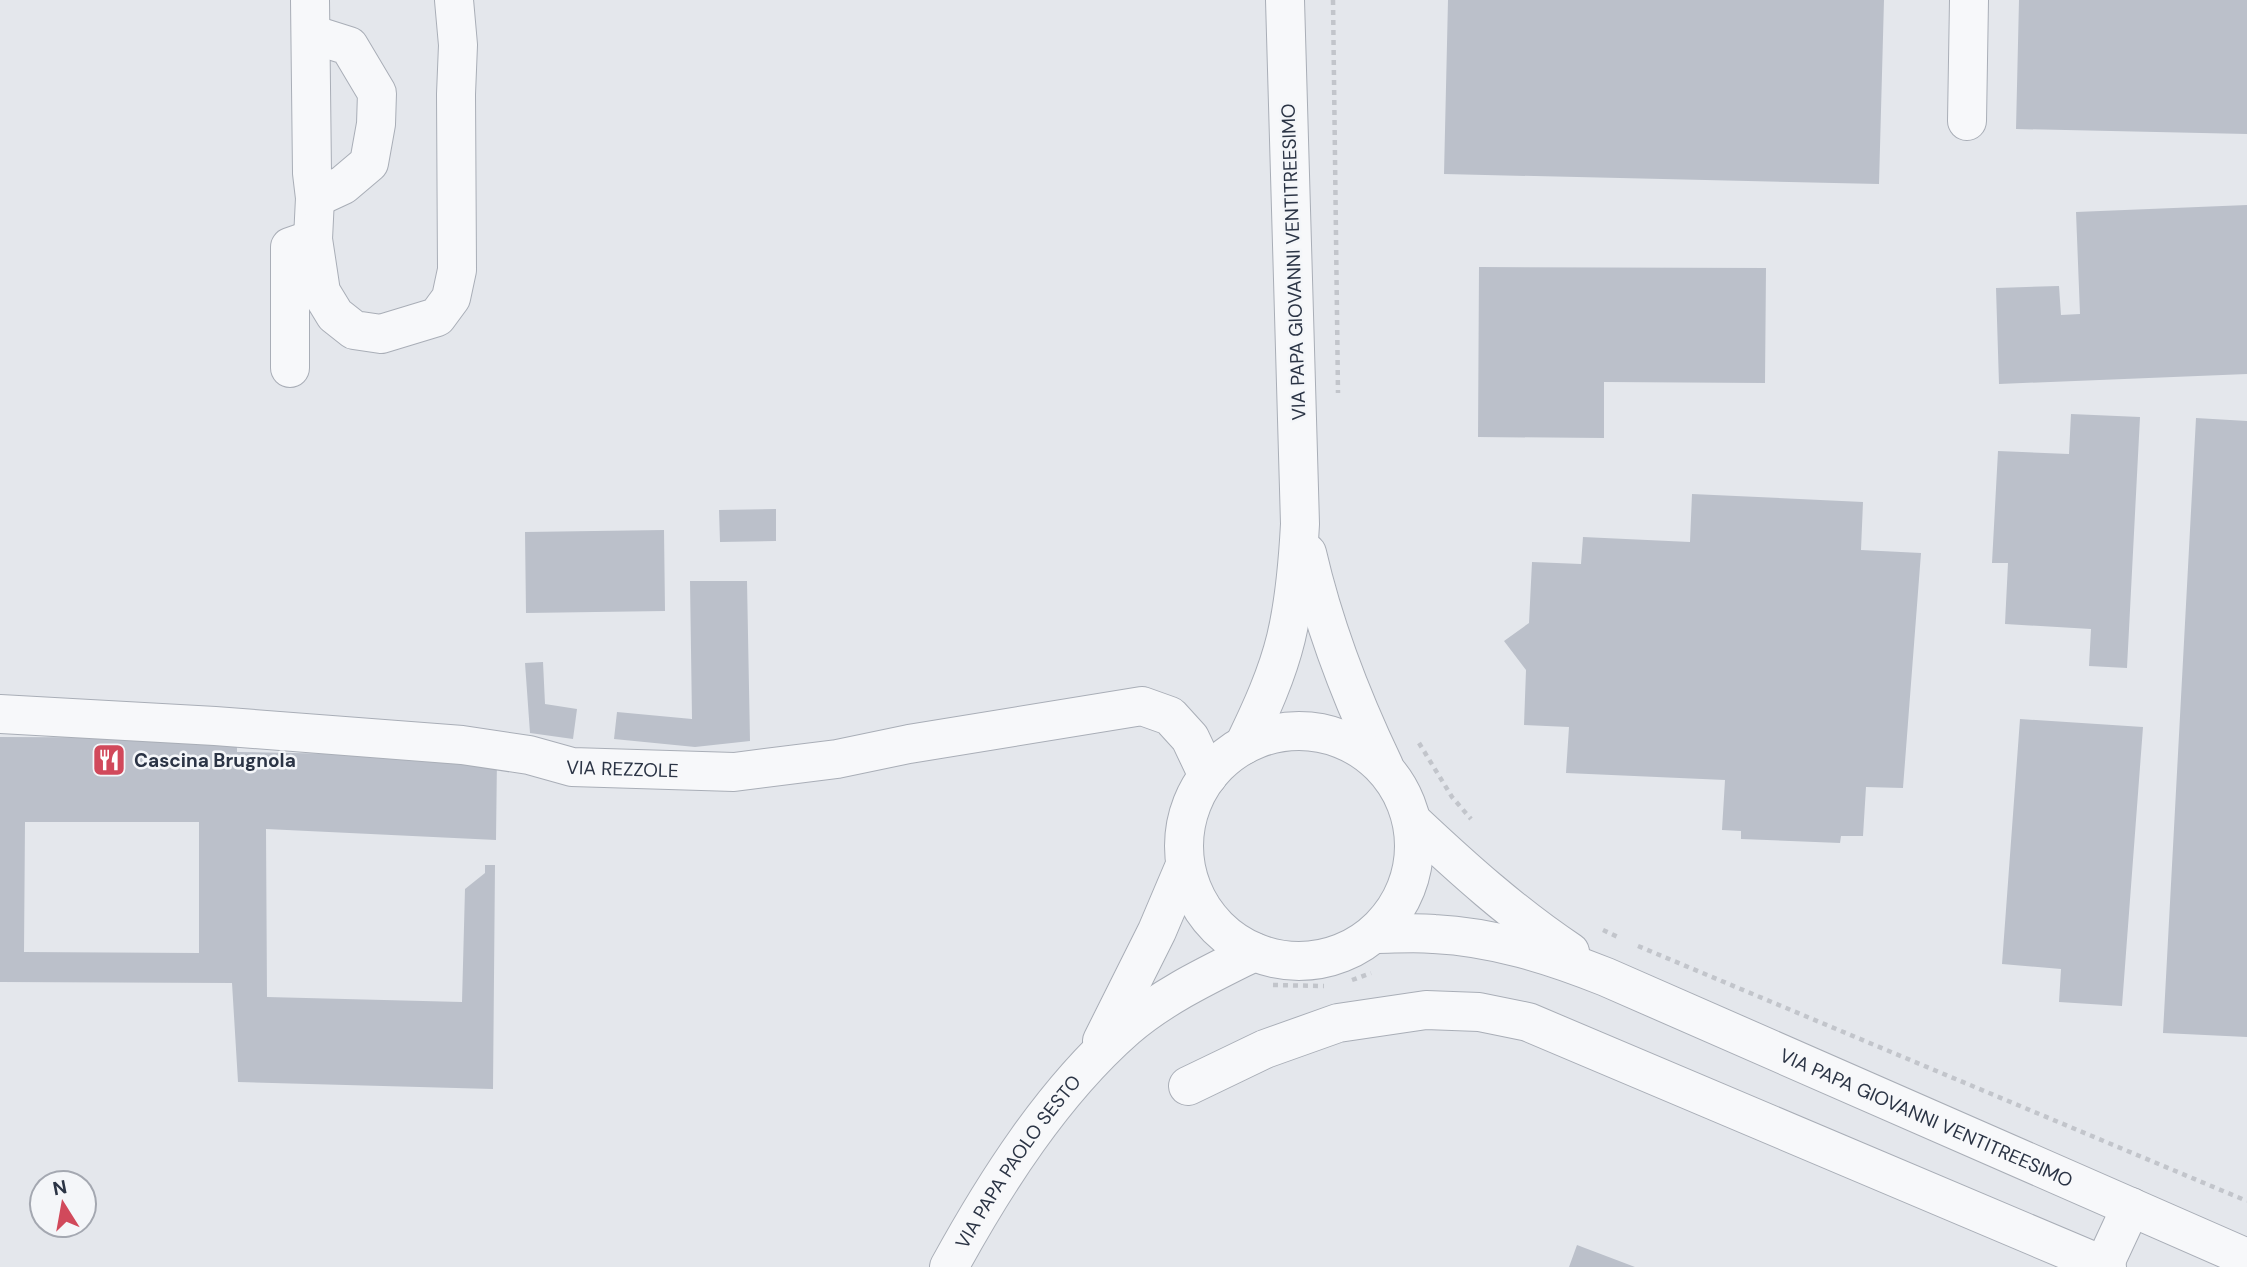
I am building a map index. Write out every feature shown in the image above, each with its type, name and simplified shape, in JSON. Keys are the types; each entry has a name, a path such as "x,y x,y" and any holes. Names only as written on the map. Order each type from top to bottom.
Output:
{"street":[{"path":"310,17 312,173 315,198 313,239 321,292 335,315 355,330 382,334 437,317 451,298 457,270 458,237 458,45 454,0"},
{"name":"VIA PAPA GIOVANNI VENTITREESIMO","path":"1244,745 1269,693 1286,638 1296,581 1300,524 1285,0"},
{"path":"1967,121 1969,0"},
{"path":"310,17 349,46 377,93 376,124 369,163 343,186 315,198"},
{"path":"290,368 290,247 313,239"},
{"name":"VIA PAPA GIOVANNI VENTITREESIMO","path":"1300,524 1312,575 1343,675 1387,771"},
{"name":"VIA REZZOLE","path":"0,715 215,726 462,745 529,755 572,767 734,772 837,759 909,744 1142,706 1170,716 1190,738 1208,776"},
{"path":"1305,731 1335,737 1363,750 1387,771 1402,794 1412,821 1415,852 1409,882 1395,910 1374,934 1348,951 1317,960 1285,961 1254,952 1229,937 1208,917 1193,892 1185,865 1185,833 1192,803 1208,776 1224,759 1244,745 1273,734 1305,731"},
{"name":"VIA PAPA GIOVANNI VENTITREESIMO","path":"1412,821 1505,904 1606,977"},
{"name":"VIA PAPA PAOLO SESTO","path":"1092,1061 1157,931 1185,865"},
{"name":"VIA PAPA GIOVANNI VENTITREESIMO","path":"1374,934 1434,933 1493,941 1551,956 1606,977 2247,1258"},
{"name":"VIA PAPA PAOLO SESTO","path":"949,1267 1015,1158 1092,1061 1127,1027 1168,999 1254,952"},
{"path":"1188,1086 1265,1049 1338,1024 1426,1010 1479,1012 1528,1022 2105,1266 2131,1207"}],"path":[{"path":"1333,0 1338,396"},
{"path":"1414,736 1452,797 1475,824"},
{"path":"1600,930 1623,939"},
{"path":"1635,944 2247,1201"}],"building":[{"path":"1448,0 1884,0 1879,184 1444,174"},
{"path":"2019,0 2247,0 2247,134 2016,129"},
{"path":"2247,205 2247,374 1999,384 1996,288 2059,286 2061,315 2080,314 2076,212"},
{"path":"1479,267 1766,268 1765,383 1604,382 1604,438 1478,437"},
{"path":"2071,414 2140,417 2127,668 2089,666 2091,629 2005,624 2008,563 1992,563 1998,451 2069,454"},
{"path":"2196,418 2247,421 2247,1037 2163,1033"},
{"path":"1692,494 1863,502 1861,550 1921,553 1903,788 1866,787 1863,836 1841,836 1840,843 1741,839 1741,831 1722,830 1725,780 1566,773 1569,727 1524,725 1526,670 1504,641 1529,623 1532,562 1581,564 1583,537 1690,542"},
{"path":"776,509 776,541 720,542 719,510"},
{"path":"664,530 665,611 526,613 525,532"},
{"path":"690,581 747,581 750,741 695,747 614,739 617,712 692,719"},
{"path":"543,662 545,704 577,709 573,739 530,733 525,663"},
{"path":"2020,719 2143,727 2122,1006 2059,1002 2061,969 2002,964"},
{"path":"0,737 237,738 237,752 497,757 496,840 266,829 267,997 462,1002 465,889 485,873 485,865 495,865 493,1089 238,1082 232,983 0,982","holes":["25,822 199,822 199,953 24,952"]},
{"path":"1577,1245 1635,1267 1569,1267"}],"place":[{"name":"Cascina Brugnola","path":"109,760"}]}
